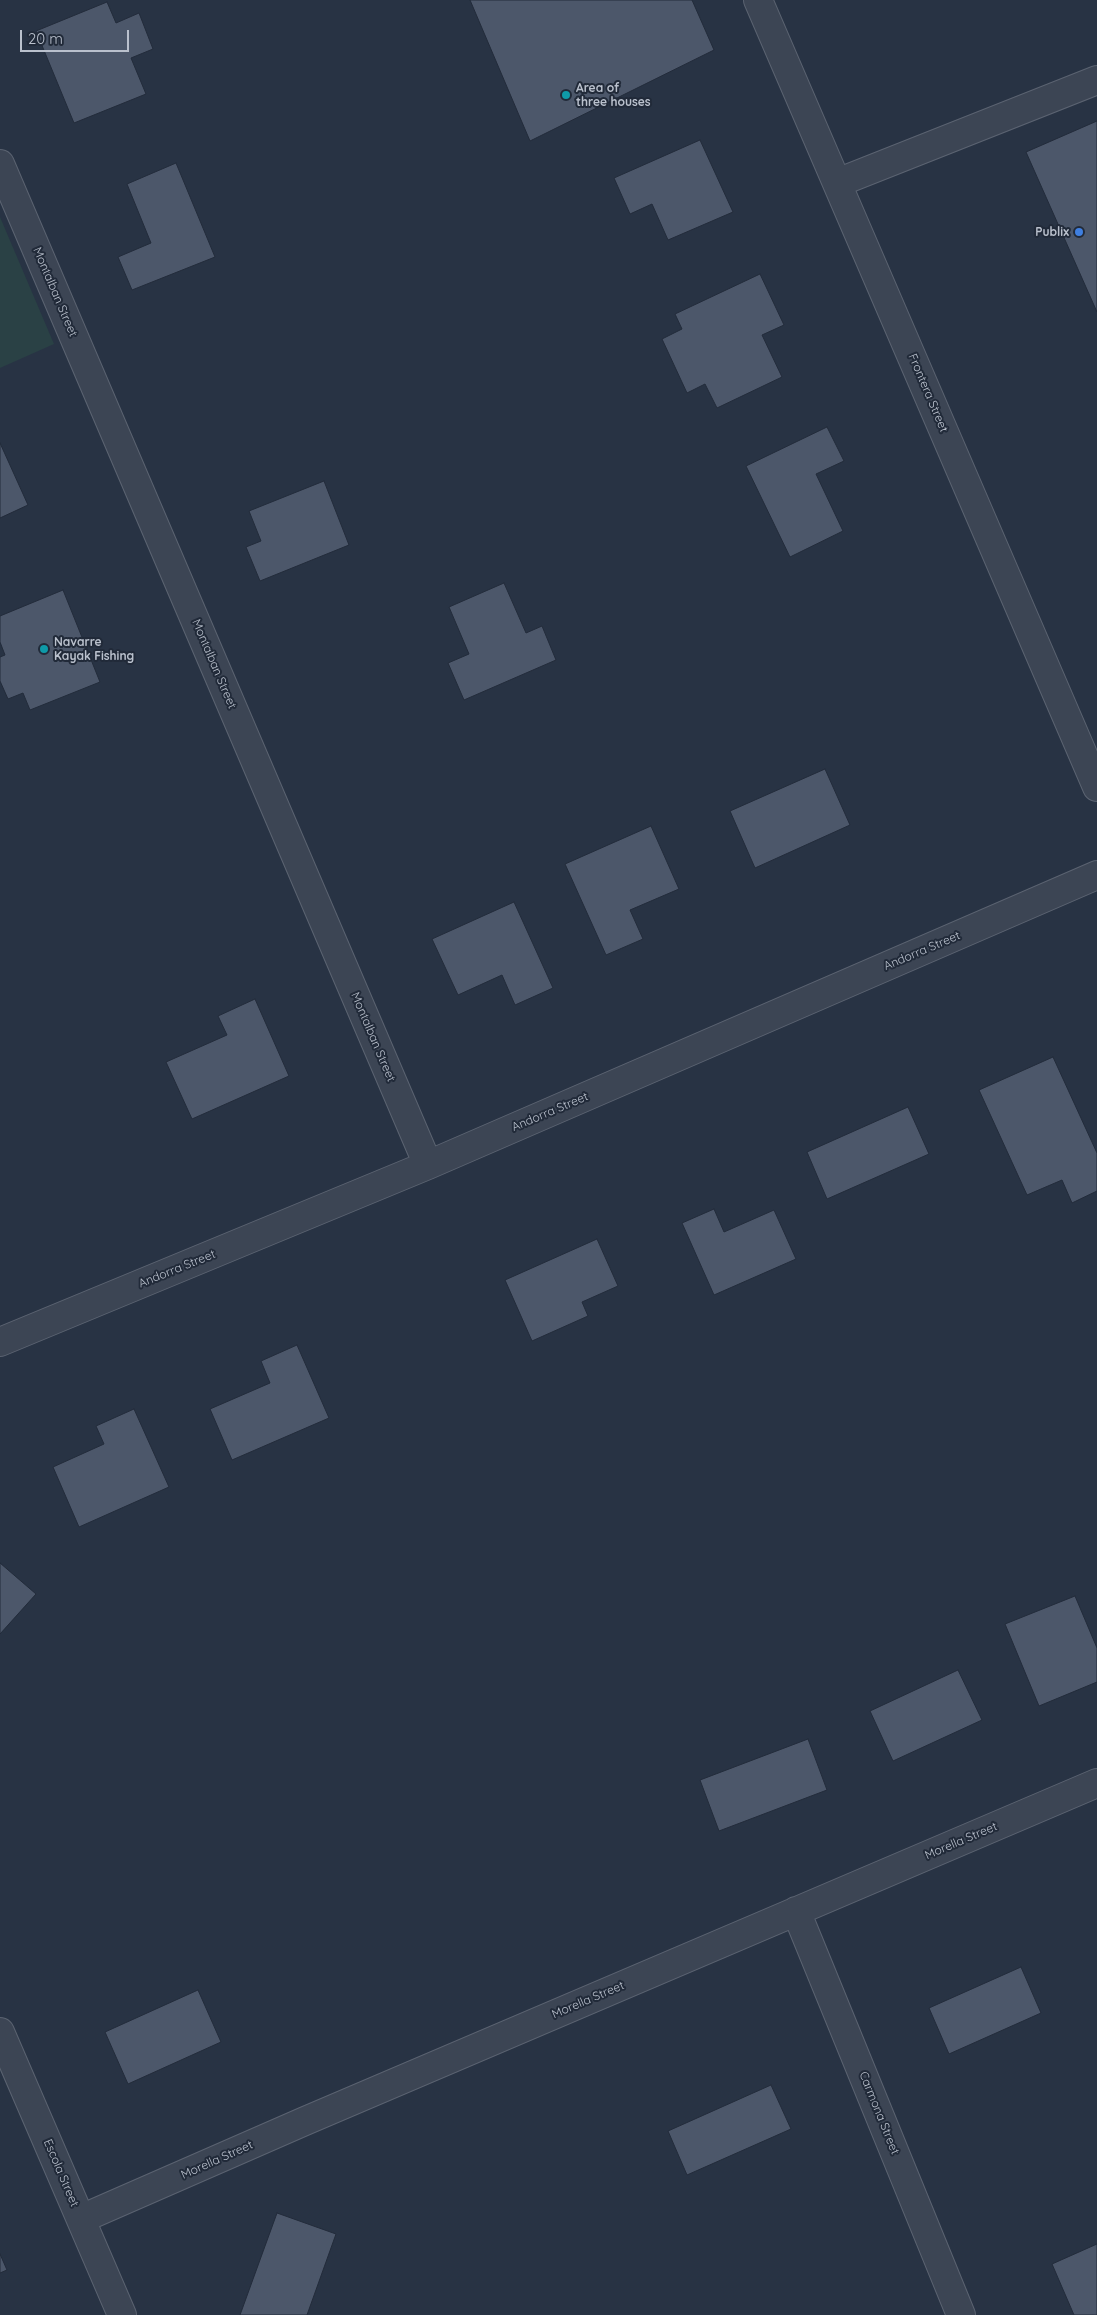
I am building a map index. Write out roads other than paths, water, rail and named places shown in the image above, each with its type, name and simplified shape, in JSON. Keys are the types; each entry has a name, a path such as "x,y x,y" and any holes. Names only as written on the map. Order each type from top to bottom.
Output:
{"street":[{"name":"Frontera Street","path":"758,0 1097,787"},
{"path":"837,183 1097,80"},
{"name":"Montalban Street","path":"0,164 428,1165"},
{"name":"Andorra Street","path":"0,1342 428,1165 1097,875"},
{"name":"Morella Street","path":"81,2219 1097,1783"},
{"name":"Carmona Street","path":"796,1911 961,2315"},
{"name":"Escola Street","path":"0,2032 122,2315"}],"place":[{"name":"Area of three houses","path":"566,95"},
{"name":"Publix","path":"1079,232"},
{"name":"Navarre Kayak Fishing","path":"44,649"}]}
